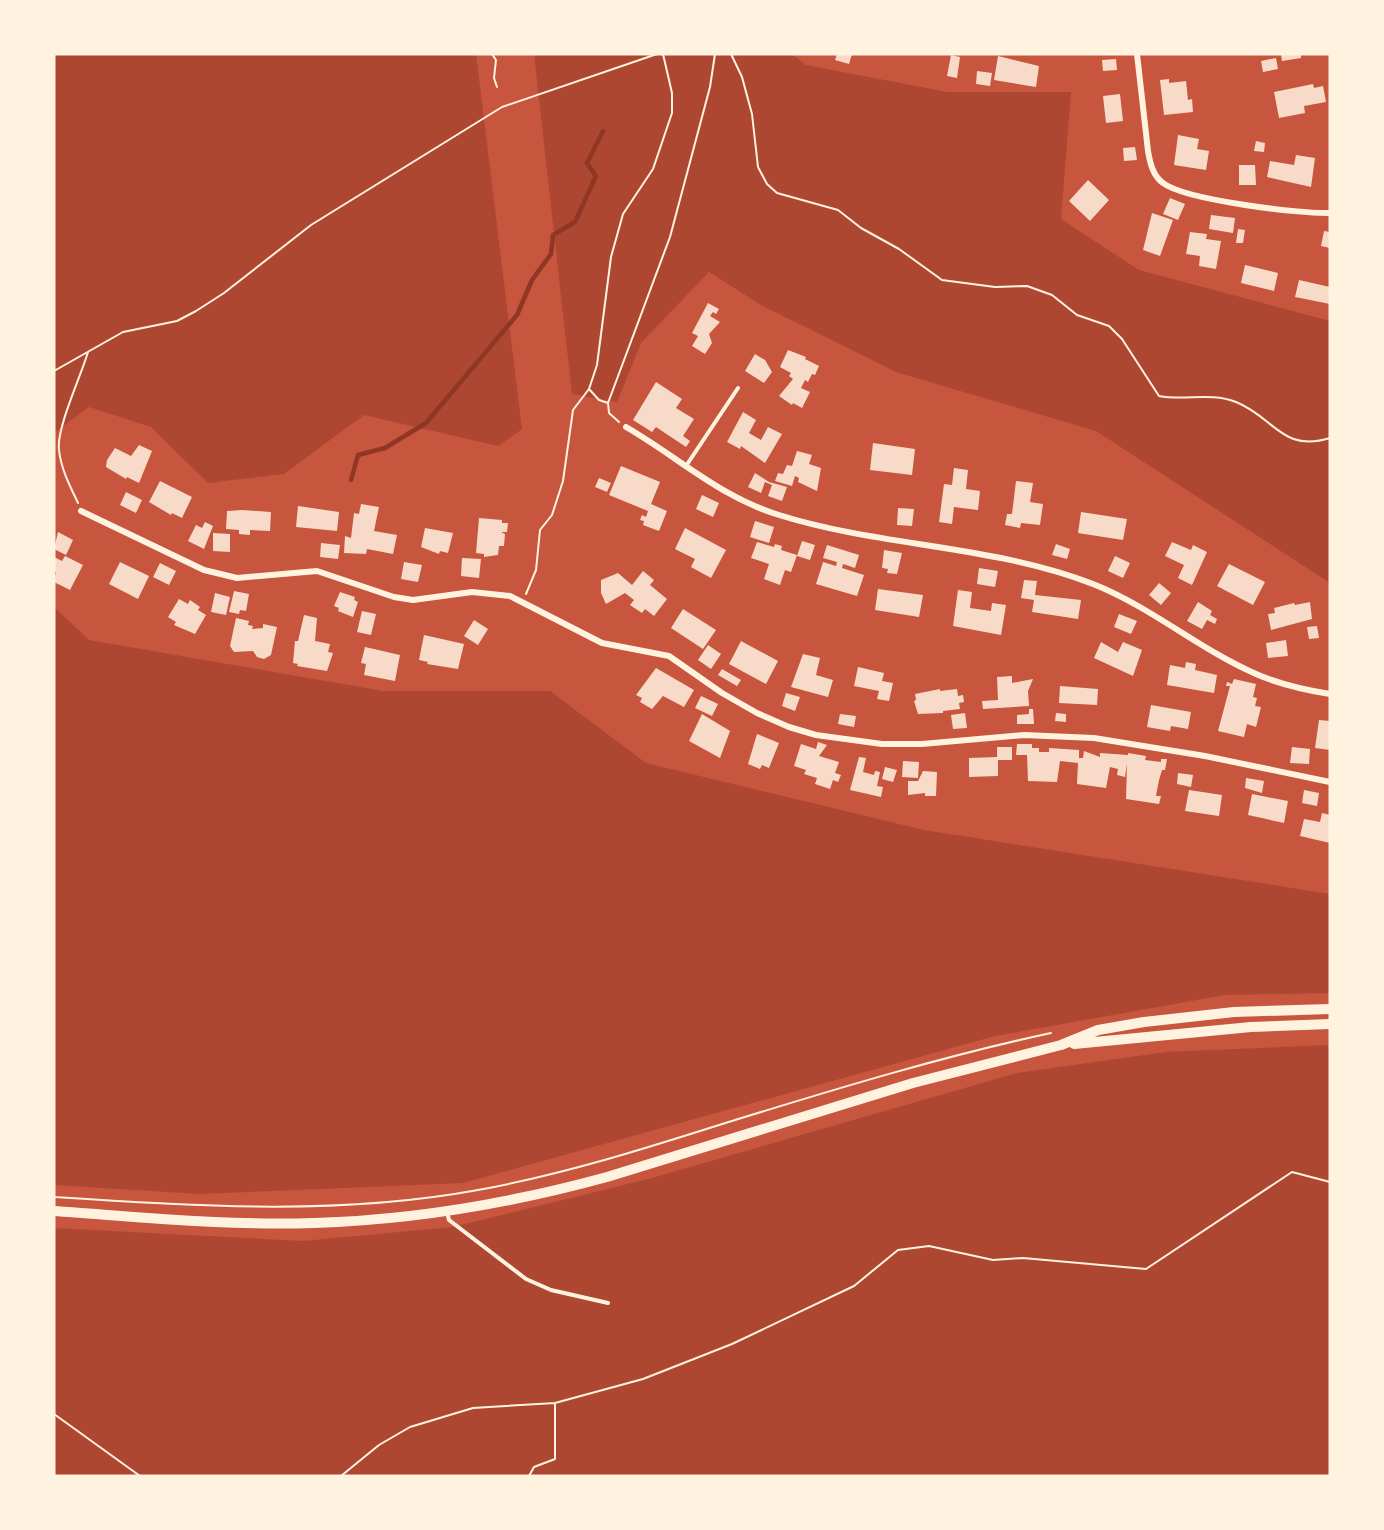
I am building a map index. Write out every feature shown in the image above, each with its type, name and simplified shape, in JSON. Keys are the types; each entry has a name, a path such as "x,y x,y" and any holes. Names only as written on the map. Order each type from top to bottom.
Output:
{"main road":[{"path":"54,1211 228,1222 314,1223 446,1211 560,1190 913,1083 1061,1045 1098,1030 1144,1022 1234,1012 1330,1009"},
{"path":"1061,1045 1187,1032 1330,1024"}],"street":[{"path":"1137,54 1150,162 1160,181 1192,196 1330,213"},
{"path":"627,427 659,446 725,493 779,515 1070,576 1140,607 1256,674 1330,694"},
{"path":"81,511 204,570 223,576 237,578 317,571 394,597 430,599 482,592 501,594 523,602 602,643 669,656 722,693 757,713 789,727 816,735 854,742 892,744 922,744 1024,735 1094,738 1205,756 1330,782"}],"lane":[{"path":"685,466 738,388"},
{"path":"1305,1024 1330,1030"},
{"path":"446,1211 449,1220 526,1279 551,1290 608,1303"}],"path":[{"path":"492,54 496,60 494,78 497,87"},
{"path":"54,371 123,332 177,321 196,311 224,293 311,225 502,107 657,54"},
{"path":"523,602 536,570 540,530 552,515 563,482 573,410 589,389 597,365 611,257 623,214 653,169 672,113 672,93 663,54"},
{"path":"627,427 613,419 607,409 608,403 670,237 710,87 715,54"},
{"path":"731,54 742,77 752,114 758,167 767,184 777,193 838,210 861,228 899,249 942,280 995,287 1027,286 1052,295 1077,315 1109,326 1122,339 1159,396 1172,399 1183,396 1212,396 1239,404 1286,437 1296,441 1309,442 1330,438"},
{"path":"81,511 62,466 58,447 62,425 83,373 88,351"},
{"path":"589,389 599,400 608,403"},
{"path":"54,1197 197,1206 310,1208 406,1201 465,1192 555,1174 868,1081 1052,1033"},
{"path":"341,1476 379,1445 410,1427 473,1408 555,1403 643,1379 732,1344 854,1286 898,1250 928,1246 993,1260 1023,1258 1146,1269 1292,1172 1330,1182"},
{"path":"529,1476 534,1467 555,1459 555,1403"},
{"path":"54,1414 140,1476"}],"shaded area":[{"path":"54,54 476,54 522,429 498,446 364,415 284,474 208,483 151,427 89,407 54,433"},
{"path":"534,54 792,54 806,65 947,92 1071,92 1061,219 1139,270 1330,321 1330,583 1096,431 896,372 761,305 709,272 641,343 617,402 572,394"},
{"path":"54,607 89,640 383,691 550,691 646,763 924,830 1330,894 1330,993 1225,995 995,1036 463,1183 200,1194 54,1185"},
{"path":"1330,1045 1330,1476 54,1476 54,1228 303,1241 453,1227 652,1178 1017,1073 1166,1052"}],"building":[{"path":"837,54 852,54 849,64 835,60"},
{"path":"1281,54 1301,54 1301,58 1282,61"},
{"path":"951,55 960,57 957,78 947,76"},
{"path":"998,56 1039,66 1036,87 994,80"},
{"path":"1276,58 1278,69 1263,72 1261,61"},
{"path":"1116,59 1117,70 1103,71 1102,60"},
{"path":"977,71 992,73 990,86 976,84"},
{"path":"1169,79 1169,83 1186,81 1188,100 1192,99 1193,112 1164,115 1160,80"},
{"path":"1313,84 1314,88 1323,86 1326,102 1304,106 1305,113 1279,118 1274,92"},
{"path":"1120,94 1123,121 1106,123 1103,96"},
{"path":"1178,135 1199,139 1197,149 1209,151 1206,170 1174,165"},
{"path":"1256,141 1265,143 1264,152 1254,151"},
{"path":"1135,147 1137,160 1124,161 1123,148"},
{"path":"1296,155 1315,158 1311,187 1267,177 1270,161 1294,165"},
{"path":"1239,165 1255,165 1256,185 1239,185"},
{"path":"1088,180 1109,200 1090,221 1069,201"},
{"path":"1170,198 1185,204 1178,220 1163,214"},
{"path":"1152,213 1173,220 1160,256 1143,250"},
{"path":"1211,215 1235,218 1233,233 1209,229"},
{"path":"1238,229 1245,230 1243,243 1236,243"},
{"path":"1324,231 1330,232 1330,248 1321,246"},
{"path":"1190,232 1207,234 1206,239 1221,241 1216,269 1199,266 1200,256 1186,254"},
{"path":"1245,265 1278,273 1274,291 1241,283"},
{"path":"1299,280 1330,287 1330,304 1295,297"},
{"path":"708,303 719,309 716,314 713,312 710,316 720,322 709,334 712,343 705,354 692,346 698,336 692,333"},
{"path":"788,350 806,357 805,359 819,366 815,375 812,374 808,382 805,380 801,388 810,392 802,408 793,403 792,405 779,396 793,379 789,376 791,373 780,367"},
{"path":"755,354 765,360 772,372 764,383 745,371"},
{"path":"656,382 682,399 676,408 694,419 683,436 690,441 686,447 656,427 652,432 633,420"},
{"path":"743,412 756,420 749,433 761,440 768,427 782,434 765,463 741,446 740,449 727,442"},
{"path":"873,443 915,449 912,475 870,470"},
{"path":"139,445 152,451 139,483 127,477 126,479 106,467 107,460 115,448 131,456"},
{"path":"797,451 812,455 809,464 821,468 817,491 798,482 799,478 795,476 792,486 775,481 778,473 783,474 787,465 792,466"},
{"path":"621,466 660,482 651,504 667,511 659,531 643,525 644,521 640,520 642,515 646,517 648,511 609,495"},
{"path":"954,468 968,470 966,489 980,491 978,510 954,507 952,524 939,522 944,484 952,485"},
{"path":"755,473 769,482 787,487 782,501 768,496 772,485 765,482 761,493 748,487"},
{"path":"599,478 611,483 607,492 595,487"},
{"path":"160,481 192,497 182,518 172,513 171,515 149,502"},
{"path":"1016,481 1033,483 1030,502 1043,504 1040,525 1021,523 1020,528 1005,525 1007,514 1012,514"},
{"path":"126,492 142,500 136,513 120,505"},
{"path":"702,495 719,503 713,517 696,509"},
{"path":"361,504 379,507 374,531 397,535 393,554 367,549 366,554 344,553 345,536 351,538 354,513 359,514"},
{"path":"298,506 339,512 337,531 296,527"},
{"path":"898,508 914,509 912,526 897,525"},
{"path":"227,511 271,512 270,531 250,530 250,535 239,534 239,530 226,529"},
{"path":"1081,512 1127,519 1123,540 1078,533"},
{"path":"479,518 502,520 502,523 508,523 507,532 501,532 505,534 504,546 499,546 498,555 484,557 484,554 476,553"},
{"path":"755,521 774,527 769,543 750,537"},
{"path":"205,522 213,526 204,549 188,541 196,525 202,528"},
{"path":"425,528 453,533 448,553 440,551 439,554 421,547"},
{"path":"685,528 726,550 711,578 691,567 695,559 675,549"},
{"path":"58,532 73,540 66,555 54,549"},
{"path":"213,533 230,534 230,552 213,551"},
{"path":"802,541 815,545 810,560 797,556"},
{"path":"757,542 774,547 775,544 782,546 781,550 797,555 791,572 785,570 780,585 764,579 769,564 751,558"},
{"path":"1172,542 1191,550 1193,545 1207,552 1192,585 1178,578 1184,565 1165,556"},
{"path":"321,543 340,545 338,559 320,557"},
{"path":"1056,544 1070,549 1067,559 1052,555"},
{"path":"827,545 859,555 855,568 843,564 842,568 864,575 857,596 816,584 823,562 836,566 837,562 823,558"},
{"path":"884,550 902,553 897,574 887,573 888,569 882,568"},
{"path":"65,556 83,565 70,590 54,582 56,572 54,571 54,557 62,561"},
{"path":"1115,556 1130,563 1123,578 1108,571"},
{"path":"462,558 481,559 479,578 461,576"},
{"path":"120,562 149,576 138,599 109,584"},
{"path":"404,562 422,565 418,582 401,579"},
{"path":"160,563 176,571 169,585 153,577"},
{"path":"1229,564 1265,582 1253,605 1217,586"},
{"path":"979,568 998,571 995,587 977,584"},
{"path":"643,571 654,580 650,585 667,599 654,616 645,609 642,613 630,605 634,600 625,593 606,604 601,593 601,580 618,573 632,585"},
{"path":"1024,580 1037,581 1035,595 1081,600 1078,619 1032,612 1034,600 1021,598"},
{"path":"1159,583 1171,593 1161,605 1149,595"},
{"path":"878,589 923,595 919,617 875,610"},
{"path":"958,590 972,592 970,608 991,611 992,603 1006,605 1001,635 953,626"},
{"path":"234,591 249,594 246,611 240,610 239,614 229,612"},
{"path":"340,592 355,597 354,600 358,602 353,617 338,611 339,608 334,606"},
{"path":"215,593 230,597 226,615 211,612"},
{"path":"179,599 188,604 190,600 200,607 198,610 206,615 195,634 174,625 176,622 168,617"},
{"path":"1198,602 1212,611 1210,615 1217,619 1215,624 1207,620 1202,629 1187,621"},
{"path":"1310,602 1312,619 1271,630 1268,614 1275,613 1274,608"},
{"path":"683,609 716,630 703,649 671,628"},
{"path":"362,611 376,614 371,635 357,632"},
{"path":"1119,614 1137,621 1131,634 1114,627"},
{"path":"304,615 317,618 315,641 330,644 328,652 333,653 327,671 297,666 298,664 293,663 295,641 298,641"},
{"path":"236,618 249,621 248,625 253,626 252,629 263,628 263,624 277,627 271,655 264,659 257,657 253,651 234,652 230,646"},
{"path":"474,620 488,629 478,645 464,636"},
{"path":"1317,626 1319,638 1309,639 1307,627"},
{"path":"424,635 464,644 458,669 427,664 428,662 419,660"},
{"path":"1286,640 1288,656 1268,658 1266,643"},
{"path":"741,641 778,661 766,684 729,664"},
{"path":"1101,642 1118,652 1123,642 1142,650 1133,676 1094,658"},
{"path":"708,645 721,654 711,669 698,660"},
{"path":"365,647 400,655 395,681 364,675 366,664 361,663"},
{"path":"803,654 820,658 816,675 833,680 828,697 791,687"},
{"path":"1186,662 1196,664 1195,670 1217,675 1214,693 1167,685 1170,665 1185,668"},
{"path":"858,667 884,673 882,681 893,683 889,701 877,699 879,691 854,686"},
{"path":"656,668 694,690 684,707 663,696 652,709 640,702 642,698 636,695"},
{"path":"722,669 741,680 737,686 718,675"},
{"path":"1012,676 1012,683 1033,679 1028,691 1029,706 983,709 982,701 998,700 997,677"},
{"path":"1234,679 1256,684 1253,697 1257,698 1255,706 1261,707 1256,727 1247,724 1244,737 1218,731 1230,686 1226,686 1227,682 1232,684"},
{"path":"1060,686 1098,689 1097,705 1059,703"},
{"path":"940,689 940,691 957,689 958,696 963,695 964,702 959,703 960,709 943,711 943,713 918,714 914,701 916,700 915,694"},
{"path":"786,693 800,697 795,711 782,706"},
{"path":"701,696 718,704 712,716 695,708"},
{"path":"1151,705 1191,712 1188,729 1171,726 1170,731 1147,727"},
{"path":"1029,709 1033,709 1034,724 1017,724 1017,715 1029,714"},
{"path":"965,713 967,728 953,729 951,715"},
{"path":"1056,713 1066,714 1066,722 1055,721"},
{"path":"702,714 730,731 720,758 689,741"},
{"path":"840,714 856,716 854,727 838,724"},
{"path":"1319,720 1330,721 1330,750 1315,748"},
{"path":"757,734 779,743 769,768 762,765 760,769 748,764"},
{"path":"818,742 827,745 819,756 839,762 835,773 841,775 838,782 833,780 830,789 815,784 817,778 804,774 806,770 794,766 801,744 816,749"},
{"path":"1017,744 1032,744 1032,748 1039,748 1039,752 1049,752 1049,748 1079,750 1079,758 1083,758 1084,751 1100,757 1100,753 1128,755 1128,753 1146,756 1145,760 1161,762 1161,759 1167,759 1156,796 1161,796 1159,804 1126,799 1127,764 1125,777 1117,775 1118,769 1110,767 1106,788 1077,784 1078,763 1060,761 1057,782 1028,781 1027,755 1016,755"},
{"path":"997,747 1012,747 1012,760 998,760 998,776 969,777 969,758 997,757"},
{"path":"1292,747 1310,749 1309,764 1290,763"},
{"path":"859,757 866,758 863,772 874,775 875,771 880,772 877,786 883,787 881,797 850,790"},
{"path":"903,761 919,762 918,778 902,777"},
{"path":"885,767 897,770 893,782 882,779"},
{"path":"923,771 937,772 936,796 925,796 925,793 908,795 908,781 918,781"},
{"path":"1178,773 1193,775 1191,787 1177,784"},
{"path":"1246,778 1264,781 1262,793 1245,788"},
{"path":"1189,790 1222,795 1219,816 1185,811"},
{"path":"1304,790 1319,793 1317,806 1302,803"},
{"path":"1252,794 1288,801 1284,823 1248,815"},
{"path":"1322,813 1330,815 1330,843 1300,836 1304,819 1320,822"}],"waterway":[{"path":"351,480 358,455 385,448 426,423 517,315 532,280 551,254 553,235 575,222 596,176 587,163 603,131"}]}
